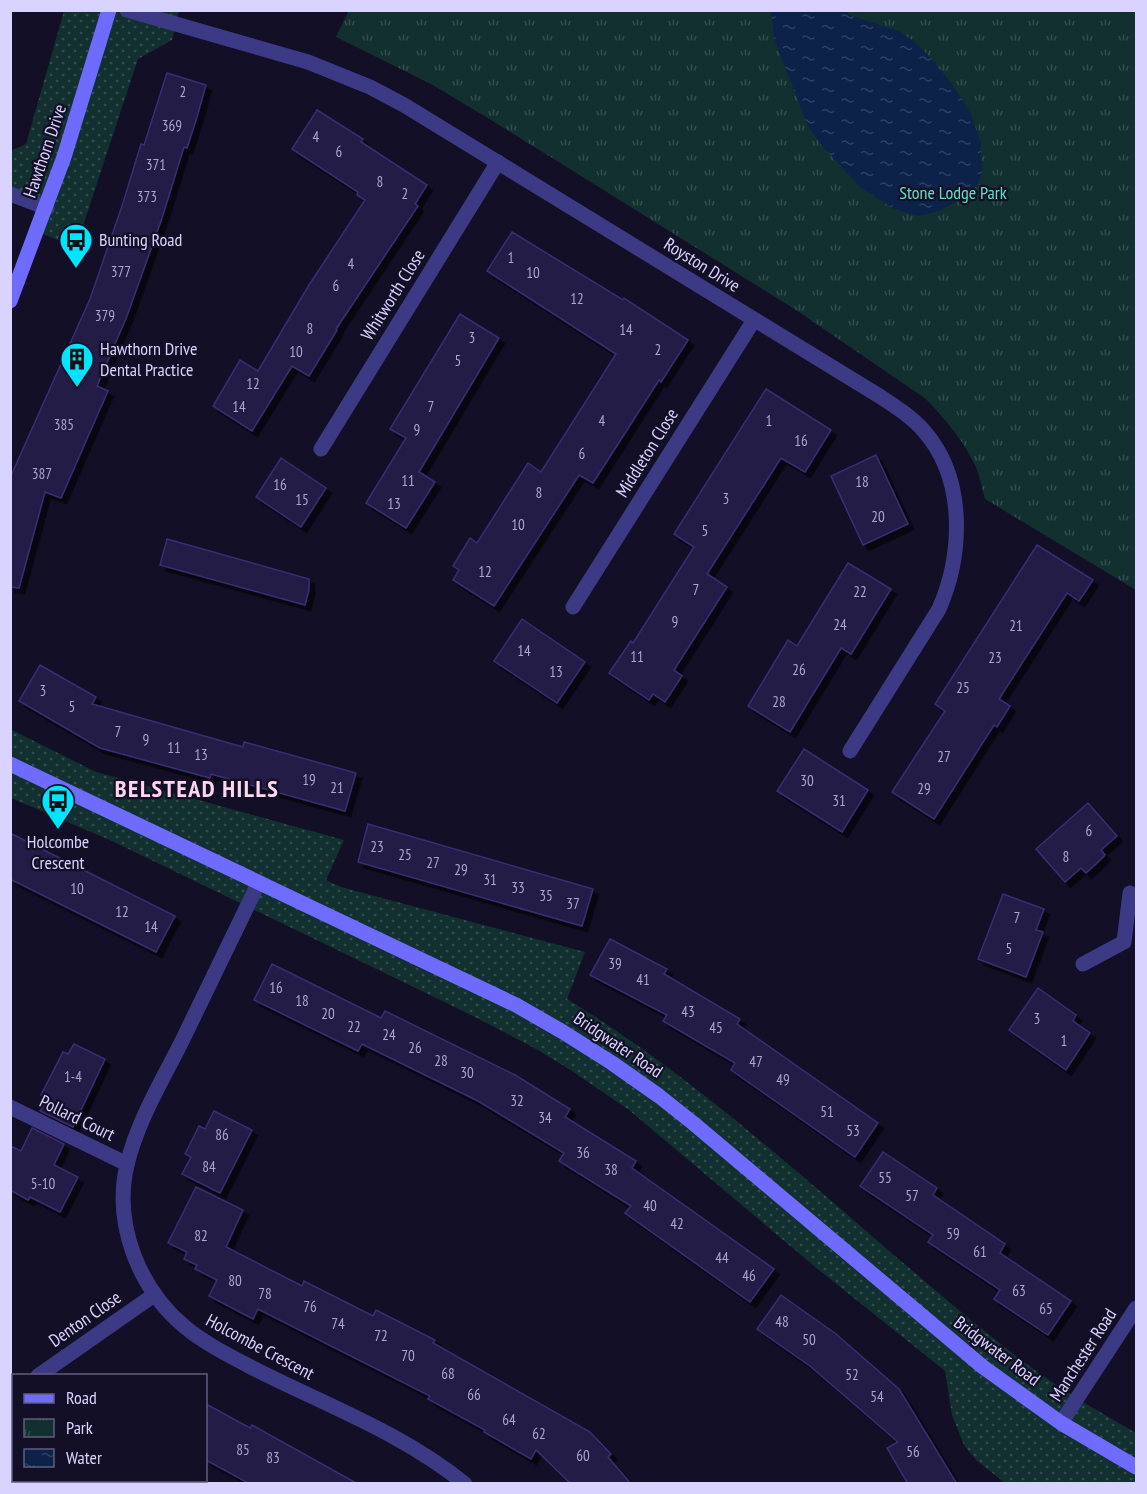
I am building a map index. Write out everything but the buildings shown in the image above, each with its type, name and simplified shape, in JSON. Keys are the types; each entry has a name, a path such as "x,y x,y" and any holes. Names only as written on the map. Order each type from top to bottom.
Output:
{"street":[{"name":"Hawthorn Drive","path":"10,301 47,208 109,10"},
{"name":"Royston Drive","path":"127,10 336,72 404,105 881,397 925,431 945,464 955,506 956,546 947,590 939,609 850,751"},
{"name":"Whitworth Close","path":"321,449 498,162"},
{"path":"10,194 47,208"},
{"name":"Middleton Close","path":"573,607 754,320"},
{"name":"Bridgwater Road","path":"10,764 354,926 516,1005 563,1032 612,1063 693,1123 969,1356 1061,1423 1137,1467"},
{"name":"Holcombe Crescent","path":"259,882 155,1095 127,1164 124,1192 125,1224 135,1257 154,1294 169,1313 202,1340 247,1365 422,1452 465,1484"},
{"path":"1083,964 1130,946 1130,893"},
{"name":"Pollard Court","path":"10,1107 127,1164"},
{"name":"Denton Close","path":"41,1374 154,1294"},
{"name":"Manchester Road","path":"1061,1423 1137,1308"}],"green space":[{"name":"Stone Lodge Park","path":"349,10 1136,11 1136,590 985,499 979,475 966,448 926,399 796,310 491,120 431,84 336,37"},
{"path":"64,11 179,11 172,40 138,59 76,247 37,232 46,208 11,194 10,151 26,144"},
{"path":"10,729 96,772 344,840 326,880 341,887 585,952 567,999 612,1028 698,1090 1025,1363 1089,1406 1136,1433 1136,1483 1005,1483 976,1460 964,1445 952,1415 945,1371 814,1266 629,1110 538,1050 471,1015 112,841 11,798"}],"water":[{"path":"771,11 844,11 901,32 916,43 933,60 971,114 981,143 982,171 978,185 963,199 936,212 918,216 892,208 860,187 821,145 807,124 774,38"}],"place":[{"name":"Bunting Road","path":"76,269"},
{"name":"Hawthorn Drive Dental Practice","path":"77,388"},
{"name":"Holcombe Crescent","path":"58,830"}],"district":[{"name":"BELSTEAD HILLS","path":"197,789"}]}
